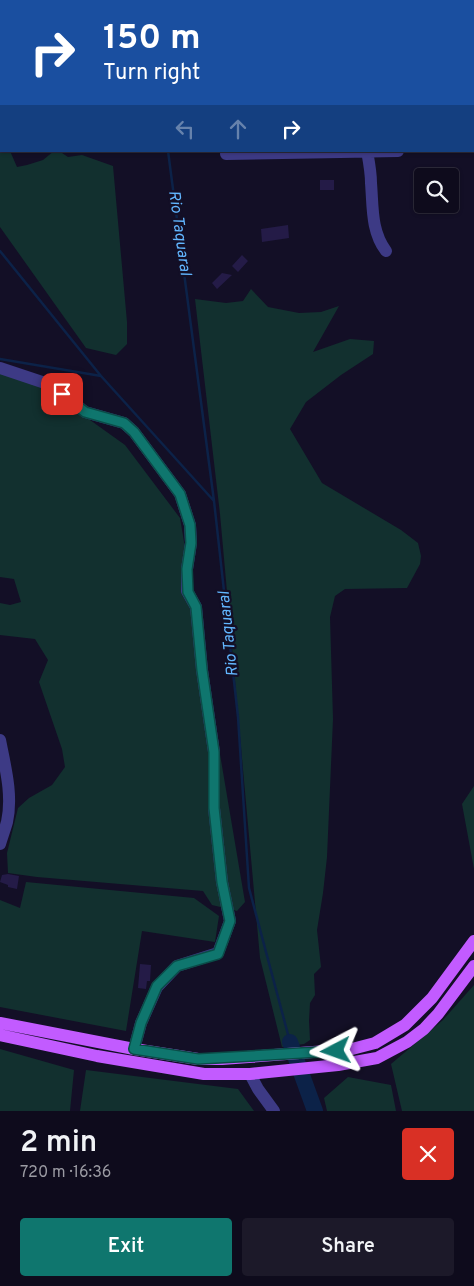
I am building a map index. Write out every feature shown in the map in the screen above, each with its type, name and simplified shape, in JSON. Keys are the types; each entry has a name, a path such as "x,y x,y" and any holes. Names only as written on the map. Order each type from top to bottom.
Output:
{"main road":[{"path":"0,1022 134,1049 198,1059 273,1056 352,1049 375,1043 405,1026 432,998 474,941"},
{"path":"0,1035 169,1069 204,1074 250,1074 311,1069 377,1058 407,1042 424,1029 438,1014 474,966"}],"street":[{"path":"226,154 367,152 374,225 377,236 386,251"},
{"path":"0,368 54,386 85,412 124,423 134,432 180,494 190,525 191,543 187,569 188,592 196,607 202,670 214,752 214,808 222,882 230,921 218,954 177,966 157,986 141,1023 134,1049"},
{"path":"0,740 8,785 8,820 0,844"},
{"path":"250,1074 274,1111"}],"green space":[{"path":"0,152 10,152 17,167 43,160 53,152 60,152 68,157 82,155 113,166 127,322 127,344 116,355 86,348 0,227"},
{"path":"251,289 268,307 299,313 321,312 339,306 313,352 350,339 374,341 373,354 341,375 306,402 290,429 322,483 401,530 418,543 421,556 420,564 407,588 345,589 335,596 330,617 333,719 327,857 317,930 321,967 314,974 315,995 310,1003 310,1040 304,1044 282,1047 260,958 220,514 195,299 226,303 243,301"},
{"path":"0,371 48,390 125,445 180,518 245,902 237,911 212,905 203,891 8,873 7,853 18,808 29,798 52,785 65,767 62,749 39,682 48,660 35,639 0,635 0,603 10,605 21,602 14,579 0,577"},
{"path":"474,786 474,869 462,804"},
{"path":"26,882 194,898 219,916 215,942 142,931 126,1031 0,1007 0,900 20,908"},
{"path":"474,985 474,1111 402,1111 391,1064 443,1020"},
{"path":"0,1049 74,1070 70,1111 0,1111"},
{"path":"86,1070 238,1089 254,1111 80,1111"},
{"path":"348,1077 391,1085 396,1111 327,1111 324,1098"}],"building":[{"path":"320,180 334,180 334,190 320,190"},
{"path":"288,225 289,238 262,242 261,229"},
{"path":"242,255 248,261 238,272 232,266"},
{"path":"222,273 232,275 217,289 212,283"},
{"path":"2,875 19,876 17,889 8,887 8,885 0,882"},
{"path":"140,964 151,965 150,981 147,981 146,989 138,988"}],"waterway":[{"name":"Rio Taquaral","path":"168,152 214,501 238,717 249,888 290,1042"},
{"path":"0,251 101,376"},
{"path":"0,359 101,376 214,501"},
{"name":"Rio Taquaral","path":"290,1042 315,1111"}],"route":[{"path":"62,394 85,412 124,423 134,432 180,494 190,525 191,543 187,569 188,592 196,607 202,670 214,752 214,808 222,882 230,921 218,954 177,966 157,986 141,1023 134,1049 198,1059 336,1051"}]}
